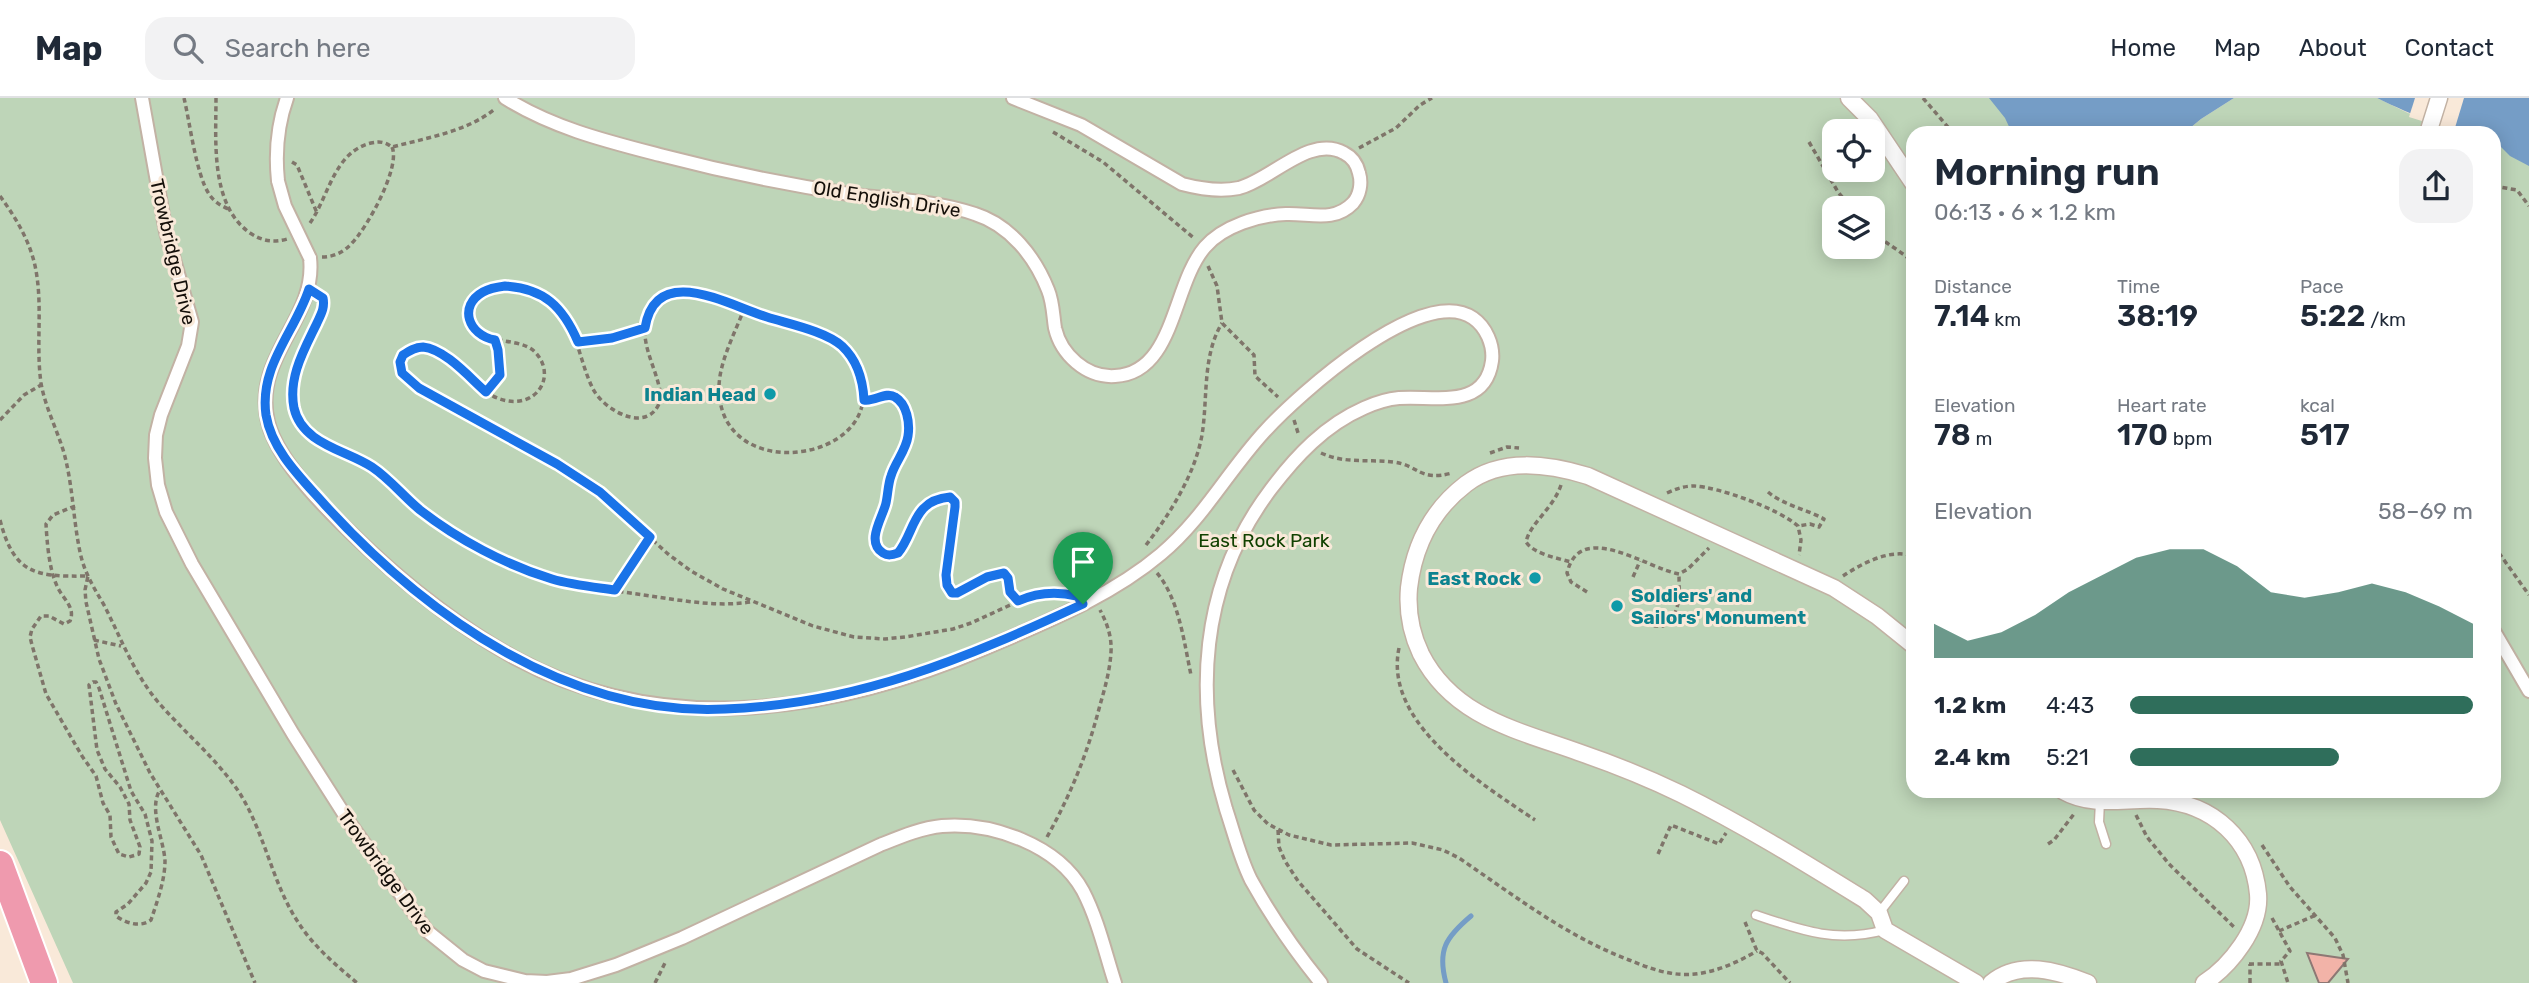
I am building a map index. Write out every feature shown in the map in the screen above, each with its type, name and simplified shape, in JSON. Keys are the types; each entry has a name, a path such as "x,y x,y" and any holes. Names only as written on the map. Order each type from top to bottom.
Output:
{"main road":[{"path":"0,864 44,983"}],"street":[{"name":"Trowbridge Drive","path":"142,98 166,232 192,322 188,346 156,435 155,458 166,512 215,604 317,774 426,931 443,946 474,966 505,978 547,982 570,979 595,973 646,953 909,834 940,826 965,826 1006,834 1039,850 1070,874 1082,889 1099,930 1115,983"},
{"path":"287,98 277,134 278,181 285,206 312,266 309,289 299,314 274,359 267,387 266,416 277,447 342,524 406,583 480,636 517,659 555,677 614,696 678,708 723,710 781,705 891,683 982,650 1089,602 1150,564 1180,538 1253,445 1325,376 1365,346 1410,320 1443,311 1457,311 1469,315 1486,331 1492,346 1489,373 1481,384 1468,394 1452,399 1404,397 1385,400 1346,417 1309,445 1267,494 1251,518 1224,578 1209,641 1206,702 1211,748 1223,797 1249,876 1299,956 1321,983"},
{"name":"Old English Drive","path":"505,98 533,115 564,128 689,163 796,186 940,205 980,215 1013,235 1033,261 1050,294 1060,343 1067,354 1078,364 1100,375 1112,377 1136,371 1154,355 1163,341 1179,294 1204,247 1215,237 1232,228 1263,218 1290,214 1324,217 1344,210 1357,197 1360,188 1358,168 1348,155"},
{"path":"1013,98 1081,125 1182,184 1199,189 1224,190 1259,181 1314,150 1328,148 1348,155"},
{"path":"1849,98 1870,119 1906,173"},
{"path":"2430,126 2439,98"},
{"path":"1906,639 1877,616 1834,588 1588,476 1534,464 1494,470 1458,490 1434,516 1424,532 1413,561 1409,592 1411,631 1425,663 1442,687 1471,710 1522,733 1620,767 1681,794 1865,900 1879,913 1885,930 1976,983"},
{"path":"2501,643 2529,691"},
{"path":"2081,799 2157,800 2190,806 2220,821 2231,830 2247,853 2257,884 2259,899 2256,912 2246,938 2228,962 2204,983"},
{"path":"1992,983 2007,974 2041,969 2056,971 2088,983"}],"lane":[{"path":"2100,801 2099,822 2105,844"},
{"path":"1879,913 1905,881"},
{"path":"1756,915 1842,937 1885,930"}],"path":[{"path":"184,98 202,177 209,194 217,203 231,210"},
{"path":"310,258 333,256 353,243 390,176 395,157 392,147 445,133 472,122 490,112 505,98"},
{"path":"1348,155 1396,128 1420,105 1432,98"},
{"path":"1923,98 1947,126"},
{"path":"1048,129 1103,162 1204,247"},
{"path":"1809,142 1822,163"},
{"path":"276,161 289,160 297,165 317,213"},
{"path":"2501,187 2517,190 2529,206"},
{"path":"0,196 18,222 32,252 37,276 37,345 41,385 64,453 75,506 79,551 88,576 104,605 121,646 140,678 157,701 225,773 241,796 298,923 357,983"},
{"path":"1885,242 1906,257"},
{"path":"1206,702 1195,687 1168,590 1145,556 1146,546 1175,501 1198,454 1210,358 1222,323 1217,286 1208,266"},
{"path":"744,309 721,369 719,383 720,399 726,417 744,441 755,448 773,452 809,450 843,435 861,413 864,400 861,376 841,345 830,337 702,293 672,293 650,310 645,336 661,398 659,406 647,416 628,418 611,411 602,403 589,380 570,323 549,300 518,287 505,286 483,292 471,305 469,320 478,334 525,345 535,352 542,364 543,378 541,388 527,401 498,399 486,392 454,363 422,347 414,348 403,355 400,362 402,373 419,388 568,471 600,492 668,554 691,571 753,602 836,633 885,639 953,629 989,616 1032,595 1066,593 1089,602 1110,634 1111,651 1107,678 1084,761 1039,850"},
{"path":"309,289 321,294 324,303 295,370 293,398 298,418 309,433 369,465 420,510 473,544 519,567 552,579 710,605 753,602"},
{"path":"1222,323 1254,355 1255,376 1282,400"},
{"path":"578,342 612,338 645,328"},
{"path":"486,392 500,375 495,340"},
{"path":"0,420 24,396 41,385"},
{"path":"864,400 893,395 905,409 909,428 906,446 891,475 884,511 875,536 877,548 892,556 898,553 918,513 933,502 950,497 955,502 955,507 946,575 950,591 957,593 987,577 1004,573 1008,578 1010,592 1018,601"},
{"path":"1292,416 1301,439"},
{"path":"1318,452 1340,460 1397,462 1419,473 1436,476 1460,470"},
{"path":"1664,495 1683,486 1695,486 1724,491 1780,514 1798,526 1810,524 1819,527 1824,519 1799,506 1781,502 1768,492"},
{"path":"1553,504 1533,527 1526,541 1529,547 1571,562"},
{"path":"75,506 53,515 46,524 55,583 70,607 70,621 64,624 49,616 41,616 30,637 46,694 64,728 96,776 103,803 110,815 114,847 119,854 129,857 139,854 140,847 130,820 129,804 120,787 105,769 97,750 89,685 96,682 131,791 145,814 152,841 151,872 146,883 136,896 116,912 116,916 138,925 151,920 164,873 165,859 156,807 160,790"},
{"path":"0,520 11,553 19,563 29,569 54,575 88,576"},
{"path":"1795,571 1801,547 1798,526"},
{"path":"1587,592 1568,577 1571,562 1581,551 1597,546 1679,574 1704,554 1717,534"},
{"path":"615,590 650,537"},
{"path":"1834,588 1844,576 1867,562 1906,554"},
{"path":"2501,556 2529,595"},
{"path":"1633,577 1640,561"},
{"path":"1646,621 1655,626 1663,626 1672,618 1679,598 1679,574"},
{"path":"88,576 85,590 105,680 160,790 201,855 255,983"},
{"path":"1411,631 1403,639 1398,655 1400,680 1409,708 1449,757 1535,820"},
{"path":"94,640 121,646"},
{"path":"1211,748 1230,766 1254,810 1268,824 1289,835 1331,845 1412,843 1443,850 1459,858 1564,930 1619,956 1669,973 1692,974 1722,968 1757,951"},
{"path":"2048,844 2072,817 2081,799"},
{"path":"2133,801 2140,825 2147,837 2201,897 2246,938"},
{"path":"1658,854 1671,825 1719,844 1726,834"},
{"path":"1279,830 1282,854 1298,881 1357,949 1409,983"},
{"path":"2258,840 2290,887 2316,915 2339,946 2348,983"},
{"path":"2279,931 2316,915"},
{"path":"1749,934 1757,951 1790,983"},
{"path":"2285,940 2290,951 2281,961 2288,983"},
{"path":"2228,962 2282,964"},
{"path":"2250,964 2250,983"}],"green space":[{"name":"East Rock Park","path":"0,98 2033,98 2066,126 1906,126 1906,798 2501,798 2501,126 2462,126 2529,98 2529,983 73,983 0,820"},
{"name":"East Rock Park","path":"2234,98 2377,98 2408,113 2450,126 2192,126"}],"water":[{"path":"1989,98 2234,98 2192,126 2009,126"},
{"path":"2377,98 2529,98 2529,166 2510,156 2501,147 2501,126 2449,126 2419,117"}],"pier":[{"path":"2415,98 2464,98 2456,126 2438,126 2409,117"}],"building":[{"path":"2307,953 2348,959 2328,983 2319,983"}],"waterway":[{"path":"1446,983 1443,953 1455,931 1471,916"}],"place":[{"name":"Indian Head","path":"770,394"},
{"name":"East Rock","path":"1535,578"},
{"name":"Soldiers' and Sailors' Monument","path":"1617,606"}],"route":[{"path":"518,287 549,300 570,323 578,342 612,338 645,328 650,310 672,293 702,293 720,298 744,309 830,337 841,345 856,365 861,376 864,400 893,395 905,409 909,428 906,446 891,475 882,519 875,536 877,548 884,554 892,556 903,548 918,513 933,502 950,497 955,502 955,507 946,575 947,585 952,593 987,577 1004,573 1008,578 1010,592 1018,601 1032,595 1066,593 1077,596 1083,604 982,650 936,667 891,683 817,699 723,710 678,708 592,690 555,677 517,659 439,609 406,583 342,524 277,447 266,416 269,374 309,289 318,292 323,298 323,310 295,370 293,398 295,411 309,433 381,473 420,510 473,544 519,567 552,579 615,590 650,537 600,492 557,464 427,394 407,379 402,373 400,362 403,355 414,348 428,349 454,363 486,392 500,375 498,350 495,340 478,334 469,320 475,298 493,288 518,287"}]}
